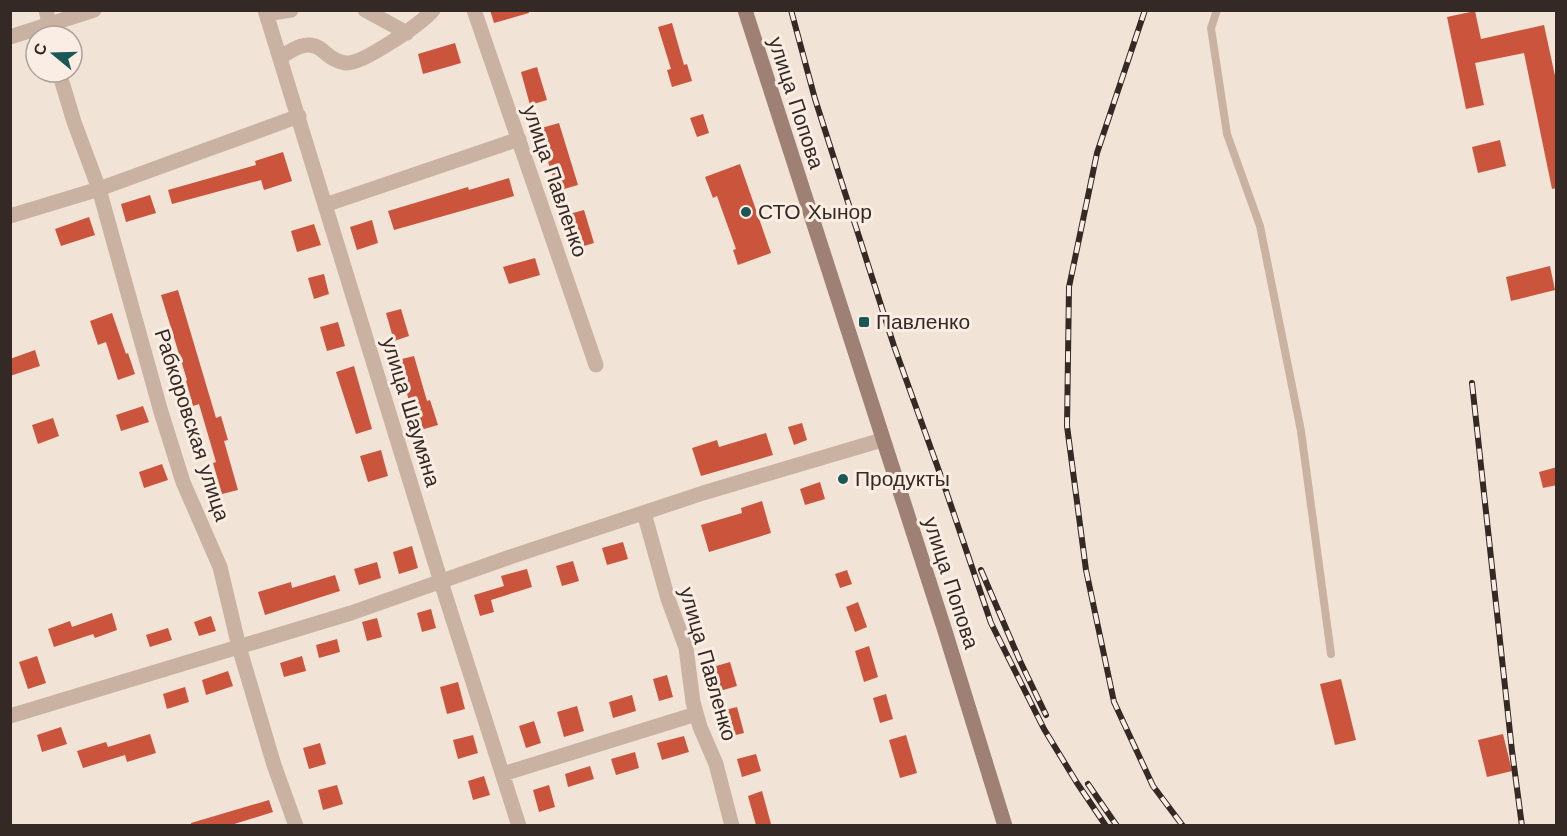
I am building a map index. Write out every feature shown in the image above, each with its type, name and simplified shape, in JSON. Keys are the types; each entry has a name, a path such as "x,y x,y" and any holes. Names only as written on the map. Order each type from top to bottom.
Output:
{"main road":[{"name":"улица Попова","path":"744,10 1005,825"}],"street":[{"path":"10,37 94,10"},
{"path":"266,12 291,10"},
{"path":"365,10 407,33"},
{"path":"280,57 298,46 316,46 330,57 344,63 356,62 407,33 433,10"},
{"name":"улица Павленко","path":"474,10 596,365"},
{"name":"улица Шаумяна","path":"266,12 441,582 519,825"},
{"name":"Рабкоровская улица","path":"62,84 99,189 160,412 183,482 219,567 239,647 293,825"},
{"path":"10,216 99,189 299,116"},
{"path":"325,205 519,139"},
{"path":"10,716 351,613 644,513 882,440"},
{"name":"улица Павленко","path":"644,513 668,599 686,648 696,714 716,764 732,825"},
{"path":"503,774 696,714"}],"lane":[{"path":"1217,10 1211,28 1227,134 1260,226 1299,420 1331,654"}],"building":[{"path":"490,10 528,10 529,13 494,23"},
{"path":"1475,11 1481,39 1544,25 1557,85 1557,188 1552,189 1524,53 1475,63 1484,105 1466,109 1447,17"},
{"path":"672,23 684,65 687,64 692,81 672,87 667,70 671,69 658,27"},
{"path":"455,43 461,63 423,74 418,54"},
{"path":"537,67 547,100 530,105 521,72"},
{"path":"703,114 709,133 697,137 690,118"},
{"path":"559,123 578,185 557,191 538,129"},
{"path":"1500,140 1506,166 1478,173 1472,147"},
{"path":"283,152 292,181 264,190 261,180 172,204 168,190 256,165 255,161"},
{"path":"740,164 771,253 738,265 733,250 736,249 717,196 713,198 705,177"},
{"path":"509,178 514,196 394,230 388,211 468,187 469,190"},
{"path":"150,195 156,213 126,222 121,204"},
{"path":"584,210 594,243 571,250 562,216"},
{"path":"89,217 95,235 61,246 55,229"},
{"path":"372,220 378,243 357,250 350,227"},
{"path":"314,224 321,245 297,252 291,231"},
{"path":"535,258 540,275 509,284 503,267"},
{"path":"1550,266 1555,290 1511,301 1506,277"},
{"path":"324,274 329,294 314,299 308,278"},
{"path":"178,290 216,418 221,416 228,440 224,441 238,490 222,494 213,463 216,462 199,404 193,406 161,295"},
{"path":"401,309 409,336 394,341 386,313"},
{"path":"112,313 135,374 118,380 106,342 98,345 90,321"},
{"path":"338,322 345,346 327,351 320,327"},
{"path":"35,350 40,366 10,376 10,359"},
{"path":"414,356 427,401 430,400 438,425 417,431 398,360"},
{"path":"354,366 372,429 356,434 336,372"},
{"path":"143,406 149,422 121,431 116,415"},
{"path":"53,418 59,436 38,444 32,425"},
{"path":"802,423 807,440 794,445 788,427"},
{"path":"766,433 773,455 701,476 692,448 717,440 719,447"},
{"path":"381,450 388,476 368,482 360,456"},
{"path":"162,464 168,480 144,488 139,472"},
{"path":"1557,467 1557,485 1543,488 1539,472"},
{"path":"820,482 825,499 805,505 800,489"},
{"path":"762,501 771,533 709,552 701,525 742,513 741,508"},
{"path":"623,542 628,559 607,565 602,548"},
{"path":"412,546 418,568 399,574 393,552"},
{"path":"573,561 579,581 562,586 556,566"},
{"path":"377,562 381,578 359,585 354,569"},
{"path":"527,569 532,587 491,600 494,612 480,616 474,595 504,586 501,576"},
{"path":"847,570 852,584 840,588 835,574"},
{"path":"335,575 340,591 265,615 258,592 291,582 292,588"},
{"path":"858,602 867,627 855,632 846,607"},
{"path":"431,609 436,628 422,632 417,613"},
{"path":"112,613 117,630 95,638 93,634 54,647 48,629 70,621 72,627"},
{"path":"211,616 216,631 199,636 194,622"},
{"path":"377,618 382,637 367,641 362,622"},
{"path":"168,628 172,640 150,647 146,635"},
{"path":"337,639 340,652 319,658 316,645"},
{"path":"869,646 878,677 864,682 855,651"},
{"path":"37,656 46,683 28,689 19,662"},
{"path":"302,656 306,671 284,677 280,663"},
{"path":"730,662 737,686 713,693 706,669"},
{"path":"228,671 233,686 206,695 202,680"},
{"path":"667,675 673,697 659,701 653,679"},
{"path":"1341,679 1356,740 1335,745 1320,684"},
{"path":"458,682 465,709 447,714 440,687"},
{"path":"185,687 189,702 167,709 163,694"},
{"path":"886,694 893,719 880,723 873,698"},
{"path":"632,695 636,711 613,718 609,702"},
{"path":"577,706 584,731 564,737 557,712"},
{"path":"737,707 744,733 728,737 721,711"},
{"path":"534,721 541,743 526,748 519,726"},
{"path":"61,727 67,744 42,752 37,735"},
{"path":"150,734 156,753 127,762 125,755 83,768 77,751 106,742 108,747"},
{"path":"1503,734 1512,771 1487,777 1478,740"},
{"path":"473,735 478,753 458,759 453,740"},
{"path":"906,735 917,773 900,778 889,740"},
{"path":"684,736 689,752 662,760 657,743"},
{"path":"320,743 326,764 309,769 303,748"},
{"path":"635,752 639,768 616,775 611,759"},
{"path":"756,754 761,771 742,777 737,759"},
{"path":"590,766 594,779 568,787 565,774"},
{"path":"484,776 490,795 473,800 468,781"},
{"path":"337,785 343,804 323,810 318,790"},
{"path":"549,785 555,807 539,812 533,790"},
{"path":"762,791 771,824 756,825 748,796"},
{"path":"269,800 273,812 231,825 191,825 191,823"}],"railway":[{"path":"791,10 815,99 894,346 991,623 1044,729 1106,826"},
{"path":"1145,10 1097,153 1069,287 1067,426 1086,570 1114,702 1153,786 1183,826"},
{"path":"1472,383 1522,826"},
{"path":"981,570 1046,715"},
{"path":"1088,784 1117,826"}],"place":[{"name":"СТО Хынор","path":"746,212"},
{"name":"Павленко","path":"864,322"},
{"name":"Продукты","path":"843,479"}]}
